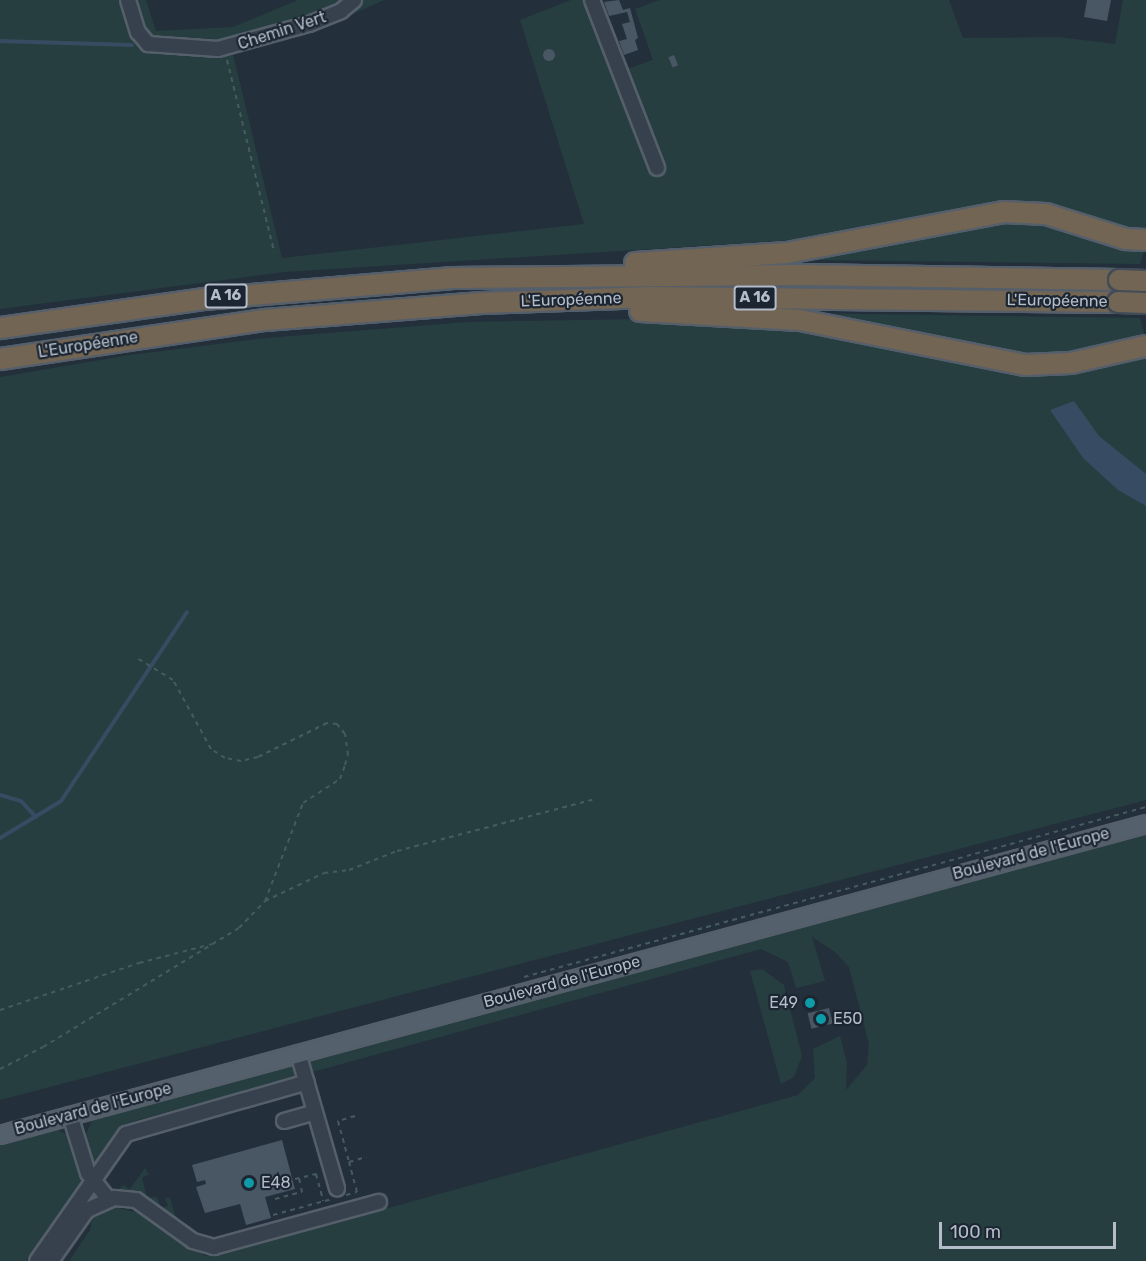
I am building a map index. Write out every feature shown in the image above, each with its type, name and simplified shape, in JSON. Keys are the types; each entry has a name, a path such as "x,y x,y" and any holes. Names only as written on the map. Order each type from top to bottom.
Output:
{"highway":[{"path":"453,278 573,265 787,253 1003,212 1046,214 1126,238 1146,240"},
{"name":"L'Européenne","path":"0,328 204,299 453,278 778,275 1146,281"},
{"name":"L'Européenne","path":"0,359 216,326 393,309 650,297 1146,303"},
{"path":"393,309 650,311 770,317 839,326 1034,365 1071,363 1146,346"}],"main road":[{"name":"Boulevard de l'Europe","path":"1123,828 1146,819"},
{"name":"Boulevard de l'Europe","path":"0,1135 1123,828 1146,824"}],"street":[{"name":"Chemin Vert","path":"129,0 138,32 148,44 224,49 316,21 346,9 354,0"},
{"path":"592,0 657,168"},
{"path":"298,1053 337,1188"},
{"path":"37,1261 120,1139 132,1131 307,1082"},
{"path":"284,1121 315,1112"},
{"path":"70,1115 92,1181 108,1199"},
{"path":"51,1261 84,1214 108,1199 131,1198 193,1241 214,1246 379,1202"}],"path":[{"path":"224,49 274,252"},
{"path":"137,658 173,680 211,748 225,758 241,761 258,757 327,723 337,724 345,734 348,755 340,779 303,803 265,901"},
{"path":"0,1069 43,1047 239,928 265,901 324,873 349,870 397,851 592,800"},
{"path":"0,1010 139,963 213,943"},
{"path":"273,1215 357,1192 338,1121 355,1116"},
{"path":"349,1162 366,1157"},
{"path":"275,1199 302,1192 297,1179 316,1174 323,1202"}],"green space":[{"path":"0,0 146,0 156,31 233,27 298,0 384,0 339,20 233,54 282,258 584,224 520,20 571,0 590,0 618,72 653,60 635,9 660,0 949,0 963,38 1058,37 1115,44 1123,0 1146,0 1146,245 1140,264 815,260 810,239 284,272 0,309"},
{"path":"788,313 1140,318 1146,340 1078,357 1032,359"},
{"path":"697,318 835,332 1015,370 1146,358 1146,800 0,1100 0,377 130,355 266,338 467,322"},
{"path":"1146,830 1146,1261 69,1261 90,1230 93,1216 115,1207 142,1214 205,1256 218,1255 798,1095 815,1078 813,1049 840,1036 847,1063 846,1090 867,1065 869,1044 849,967 835,952 812,937 825,981 796,988 788,962 761,949 141,1119 123,1125 92,1167 85,1137 93,1118"},
{"path":"762,969 784,985 802,1056 794,1077 781,1084 750,971"},
{"path":"51,1127 68,1135 82,1181 26,1261 0,1261 0,1142"},
{"path":"145,1168 149,1174 142,1178 147,1198 157,1197 161,1208 168,1206 165,1198 170,1198 178,1225 138,1195 118,1191 123,1185 130,1189"}],"water":[{"path":"1074,401 1099,436 1146,474 1146,506 1118,490 1083,458 1050,410"}],"building":[{"path":"619,0 623,10 630,8 638,38 635,40 638,50 624,55 619,41 627,39 622,24 630,22 627,12 609,16 604,2"},
{"path":"1087,0 1111,0 1107,21 1084,17"},
{"path":"551,49 555,55 551,61 547,61 543,53"},
{"path":"674,55 678,65 673,67 668,57"},
{"name":"E50","path":"829,1008 833,1024 812,1029 808,1013"},
{"name":"E48","path":"282,1140 295,1189 265,1197 271,1218 246,1225 240,1204 205,1213 196,1187 206,1184 205,1180 197,1182 192,1165"}],"waterway":[{"path":"0,41 132,45"},
{"path":"0,838 61,801 187,612"},
{"path":"0,795 21,801 36,817"}],"place":[{"name":"E49","path":"810,1003"},
{"name":"E50","path":"821,1019"},
{"name":"E48","path":"249,1183"}]}
